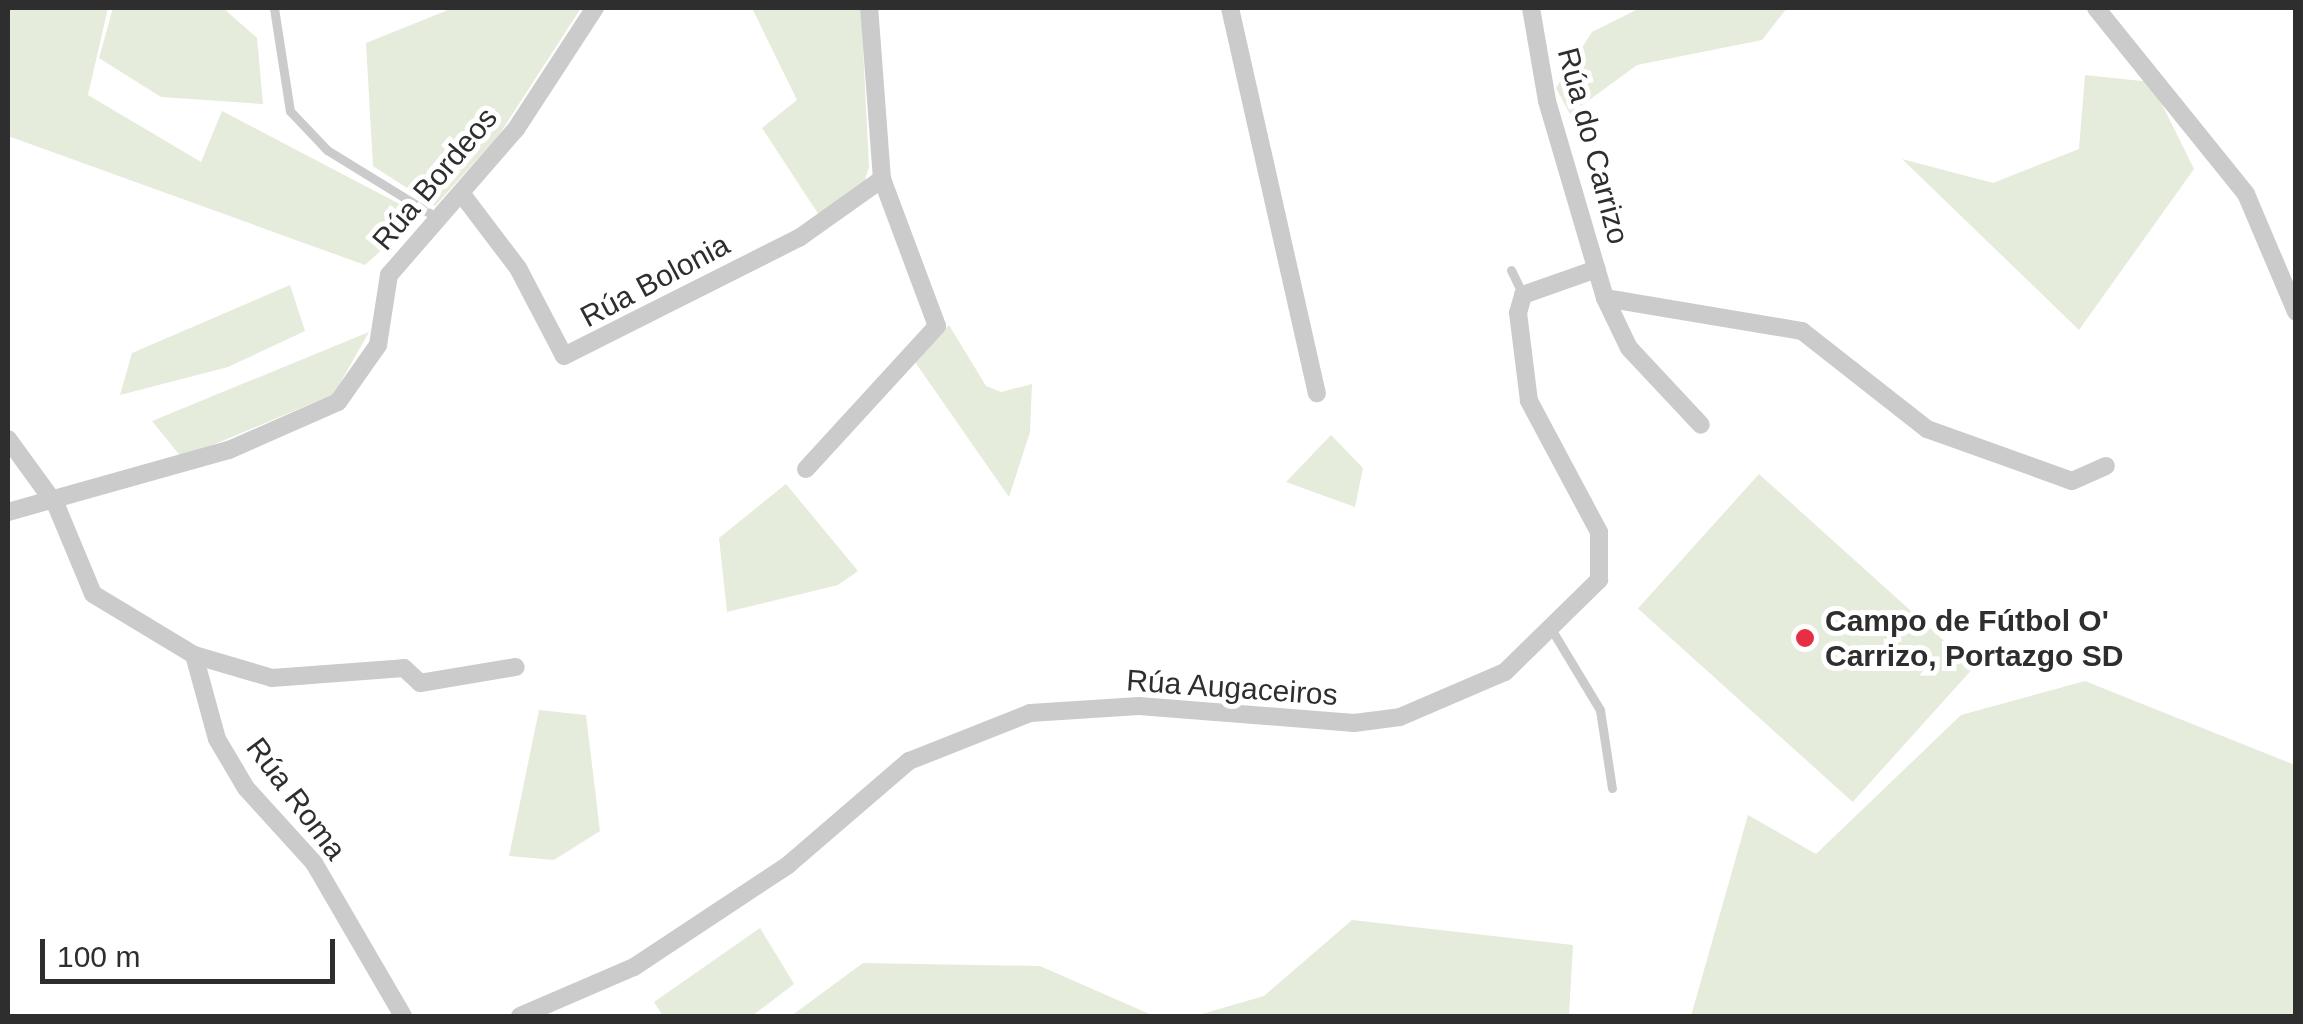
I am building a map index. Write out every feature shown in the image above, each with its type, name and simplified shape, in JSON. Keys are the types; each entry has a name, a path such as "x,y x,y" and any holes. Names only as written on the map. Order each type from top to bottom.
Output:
{"street":[{"name":"Rúa Bordeos","path":"8,512 56,505 229,450 338,402 378,345 389,275 461,193 595,8"},
{"path":"806,469 937,326 882,179 869,8"},
{"path":"1230,8 1317,393"},
{"name":"Rúa do Carrizo","path":"1531,8 1547,101 1605,298 1629,348 1701,425"},
{"path":"2096,8 2246,194 2296,312"},
{"name":"Rúa Bolonia","path":"461,193 518,268 564,356 799,238 882,179"},
{"path":"1522,294 1596,269"},
{"name":"Rúa Augaceiros","path":"520,1016 634,967 788,865 909,761 1030,713 1139,706 1288,722 1400,717 1505,672 1553,632 1600,580 1599,532 1529,402 1522,294"},
{"path":"1605,298 1802,331 1927,428 2072,481 2106,466"},
{"path":"8,439 56,505 92,594 194,655 272,678 404,668 420,683 516,666"},
{"name":"Rúa Roma","path":"194,655 217,739 246,788 314,863 402,1016"}],"lane":[{"path":"274,8 290,112 327,150 439,219"},
{"path":"1511,270 1522,294"},
{"path":"1553,632 1600,710 1612,788"}],"green space":[{"path":"8,8 108,8 88,95 201,162 222,111 411,210 414,221 365,265 8,136"},
{"path":"113,8 223,8 257,38 263,104 161,97 99,58"},
{"path":"453,8 581,8 499,135 435,206 373,166 366,43"},
{"path":"752,8 861,8 869,167 864,183 819,215 762,128 797,100"},
{"path":"1640,8 1787,8 1762,40 1637,65 1570,114 1556,88 1592,32"},
{"path":"2085,75 2151,82 2194,169 2079,330 1902,159 1993,183 2079,149"},
{"path":"290,285 305,331 228,367 120,395 132,353"},
{"path":"949,325 986,386 1001,392 1032,384 1030,432 1009,497 915,362"},
{"path":"369,332 334,394 182,458 152,421"},
{"path":"1331,435 1363,468 1355,507 1286,482"},
{"name":"Campo de Fútbol O' Carrizo, Portazgo SD","path":"1759,474 1974,667 1853,802 1638,609"},
{"path":"786,484 858,571 838,585 727,612 719,538"},
{"path":"2085,681 2295,765 2295,1016 1691,1016 1748,815 1816,854 1961,715"},
{"path":"539,710 586,715 600,831 554,860 509,856"},
{"path":"1352,920 1573,945 1569,1016 1195,1016 1264,996"},
{"path":"760,928 794,984 752,1016 663,1016 654,1002"},
{"path":"863,963 1040,966 1154,1016 791,1016"}],"place":[{"name":"Campo de Fútbol O' Carrizo, Portazgo SD","path":"1805,638"}]}
